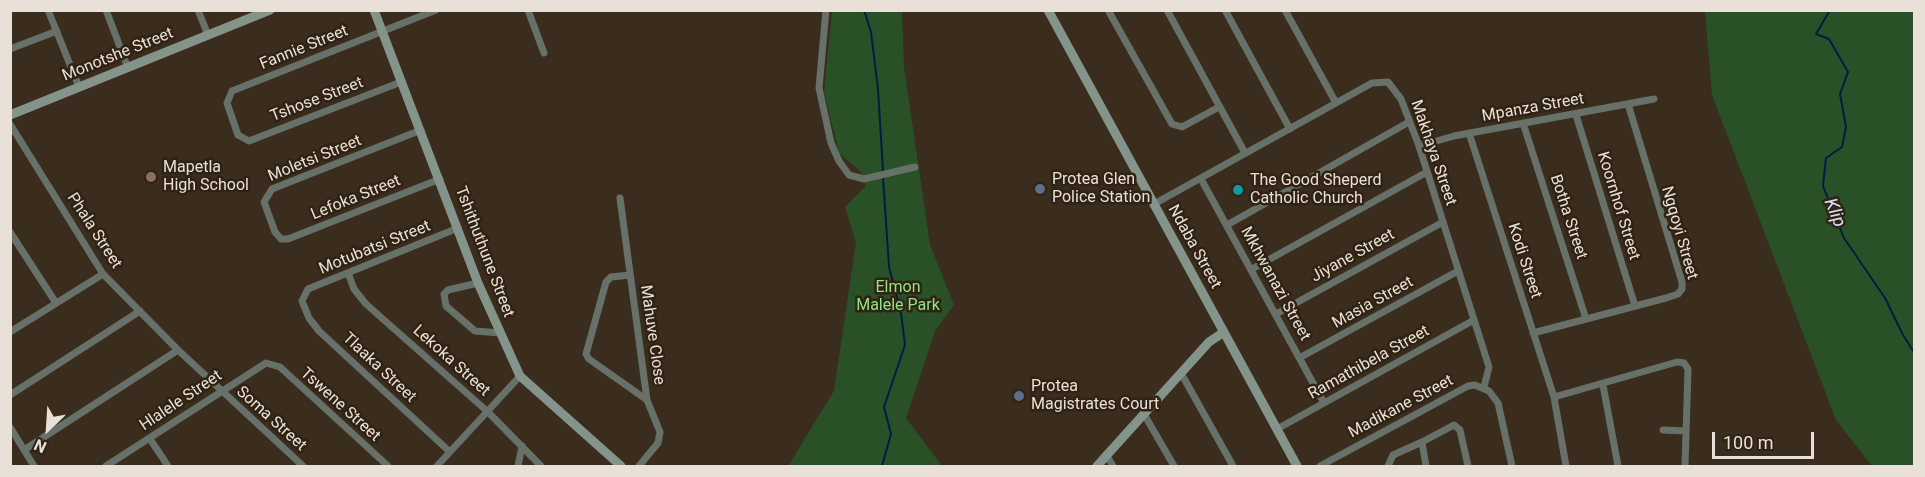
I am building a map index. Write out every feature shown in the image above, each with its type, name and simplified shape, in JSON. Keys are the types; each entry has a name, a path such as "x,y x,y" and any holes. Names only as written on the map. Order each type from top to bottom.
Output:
{"street":[{"path":"48,10 79,87"},
{"path":"106,10 128,68"},
{"path":"198,10 208,35"},
{"name":"Monotshe Street","path":"10,115 270,10"},
{"name":"Tshithuthune Street","path":"374,10 478,283 519,376 621,466"},
{"name":"Fannie Street","path":"243,139 238,135 226,104 232,91 436,10"},
{"path":"528,10 544,53"},
{"path":"826,10 819,88 831,143 849,174 859,178 873,178 915,167"},
{"name":"Ndaba Street","path":"1048,10 1297,466"},
{"path":"1108,10 1172,124 1182,128 1219,107"},
{"path":"1167,10 1245,153"},
{"path":"1225,10 1290,129"},
{"path":"1285,10 1336,103"},
{"path":"10,49 57,31"},
{"name":"Tshose Street","path":"243,139 249,141 401,81"},
{"name":"Makhaya Street","path":"1154,204 1374,81 1384,81 1398,94 1419,146 1490,370 1484,387"},
{"name":"Mpanza Street","path":"1419,146 1469,133 1654,99"},
{"name":"Ngqoyi Street","path":"1533,333 1678,294 1683,284 1628,104"},
{"name":"Koornhof Street","path":"1576,115 1635,306"},
{"path":"1227,225 1409,122"},
{"name":"Botha Street","path":"1523,123 1586,319"},
{"name":"Phala Street","path":"10,124 103,274 221,391"},
{"name":"Moletsi Street","path":"281,239 275,232 264,202 268,192 421,130"},
{"name":"Kodi Street","path":"1469,133 1554,397 1566,466"},
{"path":"1252,269 1426,172"},
{"name":"Lefoka Street","path":"281,239 288,239 440,179"},
{"name":"Mkhwanazi Street","path":"1201,179 1301,357 1324,403"},
{"name":"Mahuve Close","path":"620,198 647,400 660,436 657,445 639,466"},
{"name":"Jiyane Street","path":"1276,314 1443,222"},
{"name":"Motubatsi Street","path":"303,295 308,289 458,228"},
{"path":"10,232 56,303"},
{"name":"Masia Street","path":"1301,357 1458,271"},
{"name":"Lekoka Street","path":"348,273 354,289 366,304 488,412 541,466"},
{"path":"11,331 103,274"},
{"path":"630,275 611,277 606,282 586,352 589,359 647,400"},
{"path":"478,283 448,290 443,300 446,306 475,331 500,333"},
{"name":"Tlaaka Street","path":"303,295 302,301 309,318 319,331 450,453"},
{"path":"10,395 140,311"},
{"name":"Ramathibela Street","path":"1277,429 1474,320"},
{"path":"1097,466 1212,340 1224,332"},
{"path":"24,450 178,350"},
{"path":"1554,397 1603,385 1677,362 1684,363 1688,369 1685,466"},
{"name":"Hlalele Street","path":"106,466 262,365 273,364"},
{"name":"Tswene Street","path":"273,364 388,466"},
{"path":"1181,373 1233,466"},
{"path":"437,466 519,376"},
{"path":"1603,385 1618,466"},
{"name":"Madikane Street","path":"1320,466 1468,386 1484,387"},
{"path":"1484,387 1495,396 1501,410 1512,466"},
{"name":"Soma Street","path":"221,391 303,466"},
{"path":"1144,414 1174,466"},
{"path":"1388,466 1393,455 1422,442 1445,428 1456,425 1462,437 1468,466"},
{"path":"10,427 34,466"},
{"path":"1663,430 1686,431"},
{"path":"150,439 168,466"},
{"path":"1422,442 1426,466"},
{"path":"518,466 522,446"},
{"path":"1107,456 1113,466"}],"green space":[{"name":"Elmon Malele Park","path":"832,11 902,11 904,67 930,245 954,305 935,331 906,418 942,466 788,466 834,391 856,242 845,207 866,186 861,172 839,153 824,91"},
{"path":"1705,11 1914,11 1914,466 1872,466 1836,420 1712,95"}],"waterway":[{"path":"864,10 871,32 878,89 883,171"},
{"name":"Klip","path":"1830,10 1816,34 1829,39 1848,72 1840,94 1846,127 1842,147 1826,158 1823,186 1844,238 1885,298 1914,352"},
{"path":"882,466 891,434 884,407 905,345 901,313 889,267 883,177"}],"place":[{"name":"Mapetla High School","path":"151,177"},
{"name":"Protea Glen Police Station","path":"1040,189"},
{"name":"The Good Sheperd Catholic Church","path":"1238,190"},
{"name":"Protea Magistrates Court","path":"1019,396"}]}
